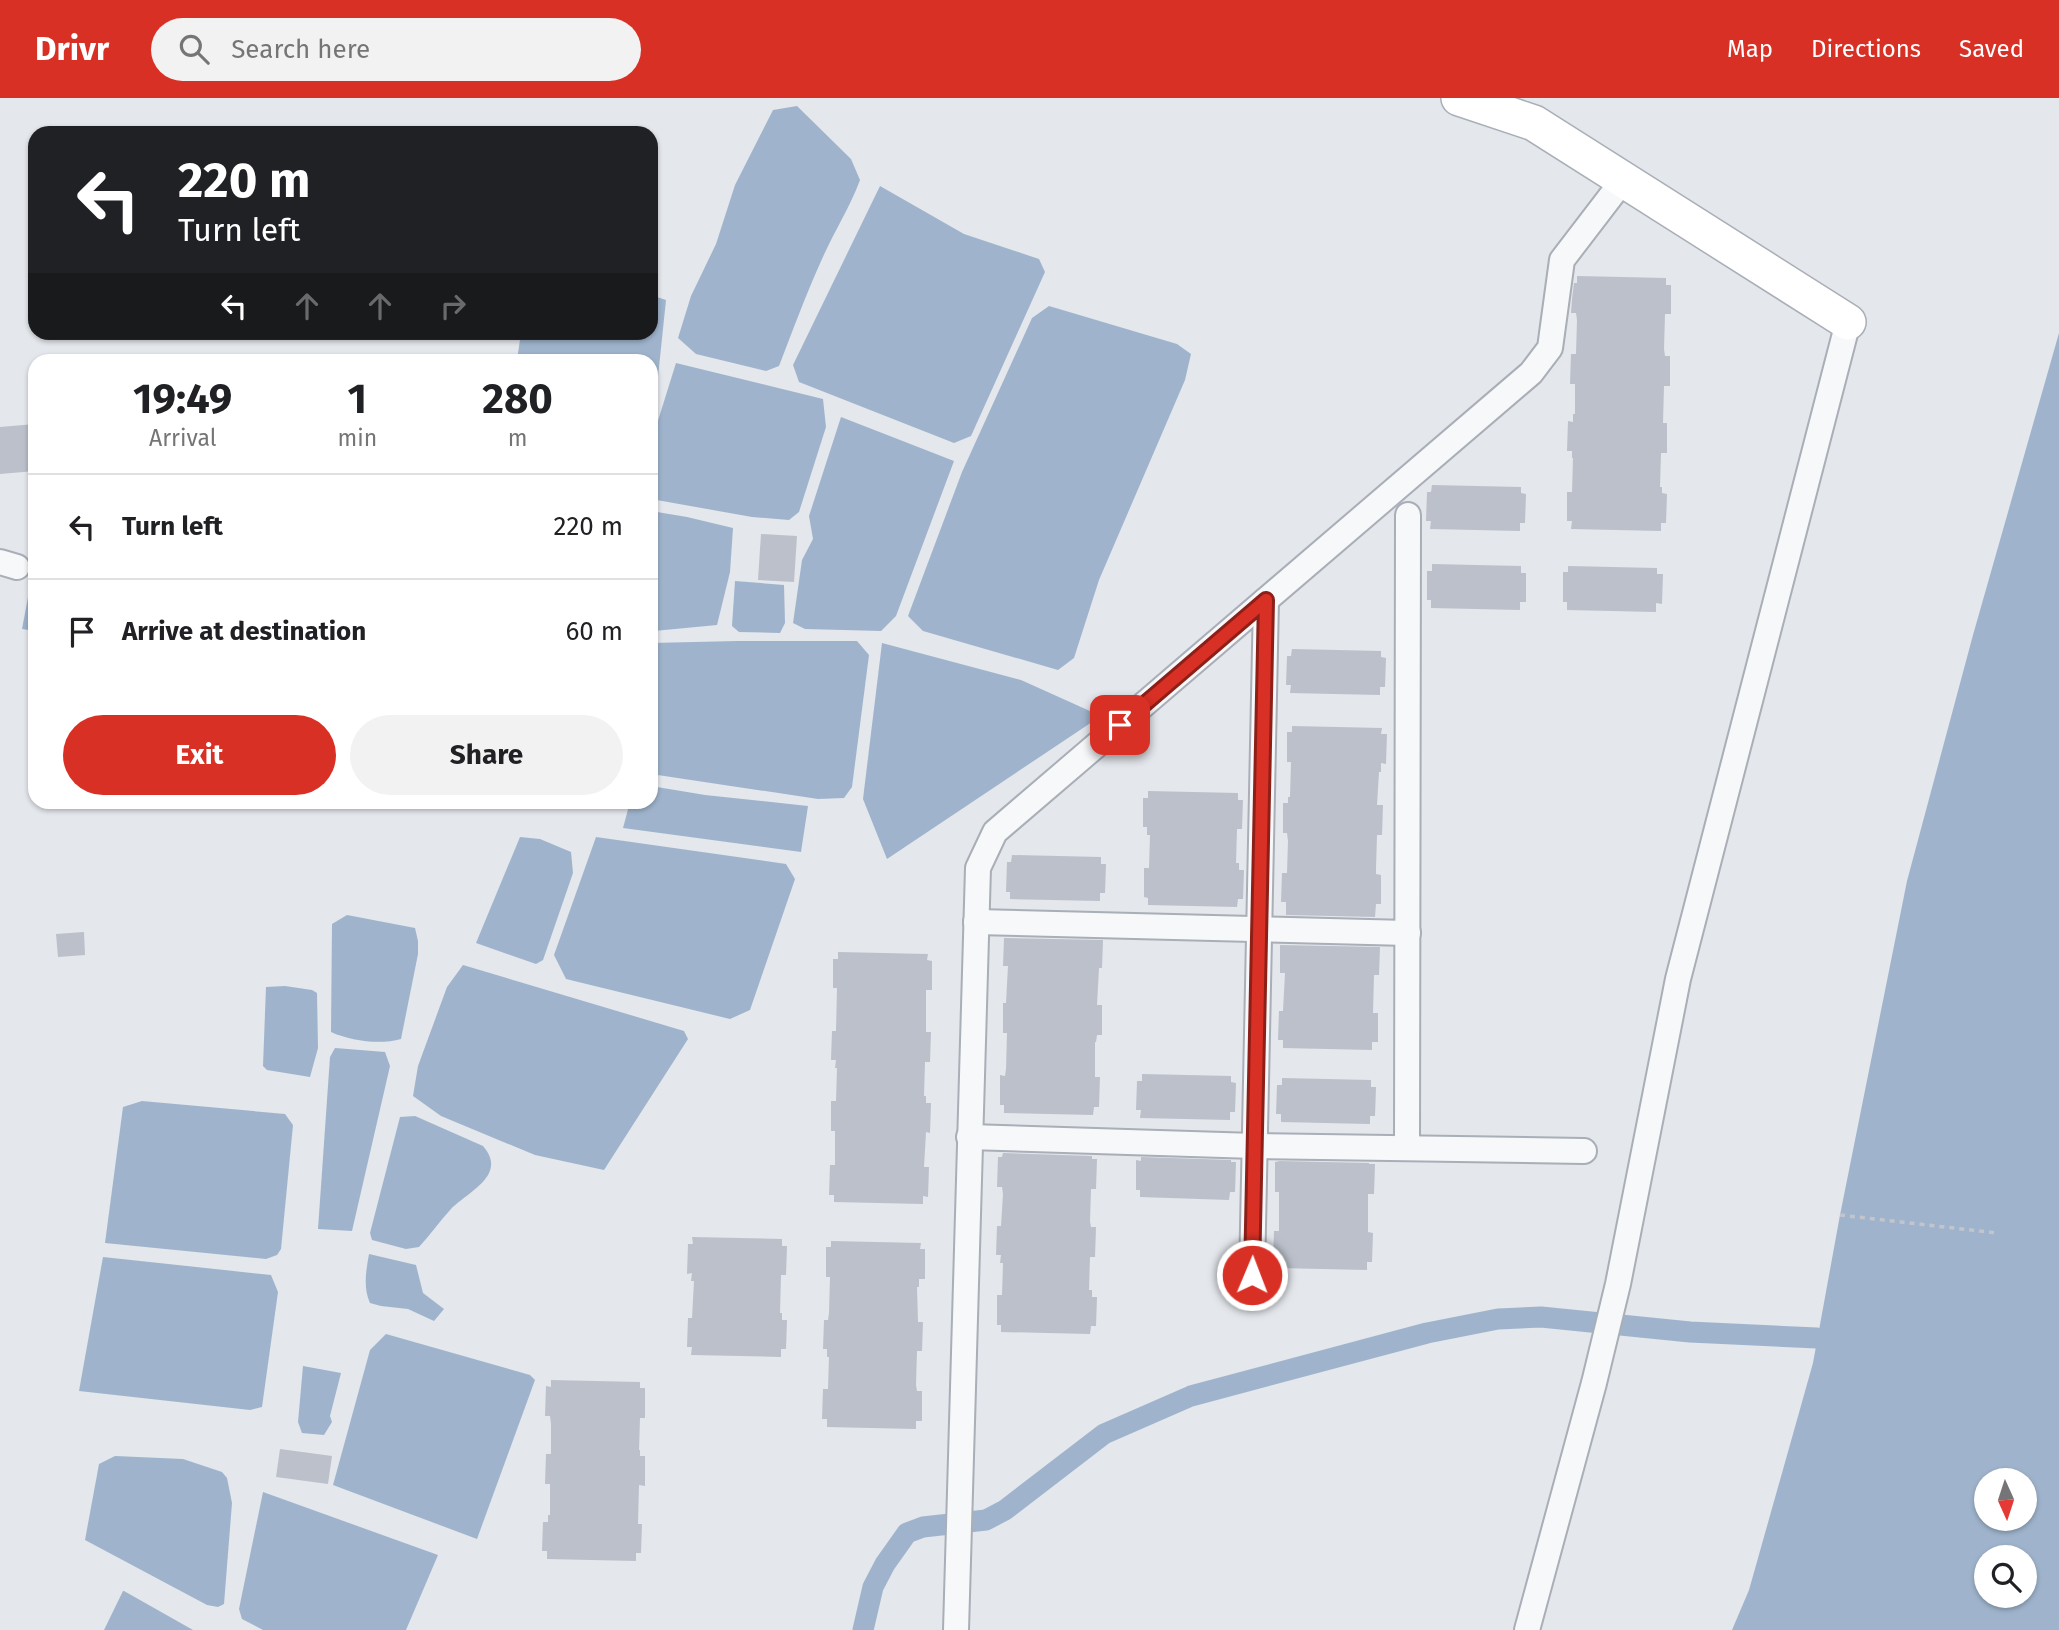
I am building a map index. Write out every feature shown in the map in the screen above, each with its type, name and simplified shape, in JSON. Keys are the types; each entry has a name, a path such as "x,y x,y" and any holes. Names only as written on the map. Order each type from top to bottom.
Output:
{"main road":[{"path":"1459,98 1534,123 1848,322"}],"street":[{"path":"956,1630 978,868 995,832 1531,373 1550,348 1562,260 1624,179"},
{"path":"1527,1630 1618,1284 1678,979 1848,322"},
{"path":"1408,515 1408,1148"},
{"path":"1252,1275 1266,600"},
{"path":"976,922 1408,933"},
{"path":"970,1136 1255,1146 1584,1151"}],"path":[{"path":"1840,1216 1997,1233"}],"water":[{"path":"797,106 851,159 860,180 856,190 816,272 779,366 766,371 696,354 678,338 691,296 716,244 735,185 773,110"},
{"path":"880,186 964,234 1039,259 1045,272 971,436 954,443 799,382 793,365"},
{"path":"658,297 666,300 658,377 658,354 518,354 520,340 658,340"},
{"path":"1049,306 1177,344 1191,354 1185,380 1099,580 1074,658 1058,670 923,631 908,616 962,472 1032,318"},
{"path":"2059,333 2059,1630 1732,1630 1749,1590 1813,1363 1907,881 1973,635"},
{"path":"676,363 823,399 826,427 799,512 789,520 752,517 658,500 658,421"},
{"path":"841,417 954,461 896,616 881,631 805,629 793,623 802,560 813,539 809,516"},
{"path":"658,512 733,528 730,572 717,625 658,631"},
{"path":"735,581 784,585 785,623 780,633 739,632 732,626"},
{"path":"28,598 28,630 22,629"},
{"path":"857,641 869,655 852,787 844,798 818,799 658,775 658,643"},
{"path":"882,643 1021,680 1101,716 887,859 863,799"},
{"path":"658,787 808,806 801,852 623,828 628,809 658,809"},
{"path":"520,837 540,839 571,852 573,873 543,960 536,964 476,943"},
{"path":"596,837 786,864 795,879 750,1010 730,1019 566,979 554,955"},
{"path":"347,915 415,928 418,954 401,1039 366,1041 331,1032 332,924"},
{"path":"463,965 684,1031 688,1039 604,1170 535,1155 441,1116 413,1096 418,1066 447,987"},
{"path":"285,986 317,993 318,1048 310,1077 267,1070 263,1066 266,987"},
{"path":"335,1048 385,1052 390,1066 352,1231 318,1229 330,1057"},
{"path":"142,1101 285,1114 293,1125 281,1249 277,1255 266,1259 105,1243 123,1107"},
{"path":"415,1116 483,1146 490,1156 491,1166 483,1182 451,1209 419,1247 406,1249 372,1240 370,1233 400,1117"},
{"path":"369,1254 416,1265 423,1293 444,1309 434,1321 408,1309 370,1303 366,1285"},
{"path":"103,1257 271,1275 278,1292 262,1407 250,1410 79,1391"},
{"path":"386,1334 530,1375 535,1380 477,1539 333,1485 370,1350"},
{"path":"303,1366 341,1373 330,1416 332,1422 324,1435 302,1433 298,1422"},
{"path":"115,1456 183,1459 222,1472 227,1478 232,1503 224,1604 218,1607 207,1605 85,1540 99,1464"},
{"path":"263,1492 438,1555 406,1630 263,1630 242,1619 239,1609"},
{"path":"124,1591 193,1630 104,1630"}],"building":[{"path":"1577,276 1666,278 1666,285 1671,285 1671,314 1665,314 1664,349 1665,356 1670,356 1670,386 1664,386 1663,423 1667,423 1667,453 1661,453 1660,487 1662,493 1667,494 1666,523 1661,523 1661,531 1571,529 1572,521 1567,521 1567,492 1572,492 1573,458 1572,451 1567,451 1568,421 1573,422 1575,414 1575,384 1570,384 1571,354 1576,354 1577,320 1576,313 1571,313"},
{"path":"28,425 28,472 0,474 0,427"},
{"path":"1432,485 1521,487 1521,493 1526,494 1525,523 1520,523 1520,531 1430,529 1431,521 1426,521 1427,492 1431,492"},
{"path":"761,534 797,536 794,582 758,580"},
{"path":"1432,564 1521,566 1521,573 1526,573 1526,602 1520,602 1520,610 1431,608 1431,600 1427,600 1427,571 1432,571"},
{"path":"1568,566 1657,568 1657,574 1663,574 1662,604 1656,603 1656,612 1567,610 1567,602 1563,602 1563,572 1568,572"},
{"path":"1292,649 1381,651 1381,657 1386,658 1385,687 1380,687 1380,695 1290,693 1291,685 1286,685 1287,656 1291,656"},
{"path":"1292,726 1382,728 1381,734 1387,734 1386,764 1381,763 1379,772 1377,805 1383,805 1382,835 1377,835 1376,874 1381,875 1381,904 1376,904 1375,917 1286,915 1286,902 1281,902 1282,873 1287,873 1288,841 1287,833 1283,833 1283,803 1288,803 1290,797 1291,762 1287,762 1287,732 1292,732"},
{"path":"1148,791 1238,793 1238,800 1243,800 1242,829 1237,829 1236,863 1239,863 1239,870 1244,870 1243,899 1238,899 1237,907 1148,905 1148,898 1144,897 1144,868 1149,868 1150,835 1147,835 1147,827 1143,827 1143,798 1148,798"},
{"path":"1012,855 1101,857 1101,864 1106,864 1105,893 1100,893 1100,901 1010,899 1010,892 1006,892 1007,862 1011,862"},
{"path":"84,932 85,955 58,957 56,934"},
{"path":"1004,938 1103,940 1097,1005 1102,1005 1102,1035 1097,1035 1095,1042 1095,1077 1100,1077 1099,1107 1094,1107 1093,1115 1004,1113 1004,1105 1000,1105 1000,1075 1005,1076 1006,1069 1007,1033 1003,1033 1003,1003 1006,1003 1008,966 1003,966"},
{"path":"1280,945 1380,947 1379,975 1374,975 1373,1013 1378,1013 1378,1042 1372,1042 1372,1050 1283,1048 1283,1040 1278,1040 1285,973 1280,973"},
{"path":"838,952 928,954 927,960 932,961 932,990 926,990 926,1032 931,1032 930,1062 925,1062 924,1096 926,1103 931,1103 930,1133 926,1132 924,1167 929,1167 928,1197 923,1196 923,1204 834,1202 834,1195 829,1195 830,1165 835,1165 835,1131 831,1131 831,1101 836,1101 837,1068 836,1060 831,1060 832,1031 836,1031 837,988 833,988 833,959 838,959"},
{"path":"1142,1074 1231,1076 1231,1082 1236,1083 1235,1112 1230,1112 1230,1120 1140,1118 1141,1110 1136,1110 1137,1081 1142,1081"},
{"path":"1282,1078 1371,1080 1371,1087 1376,1087 1375,1116 1370,1116 1370,1124 1281,1122 1281,1114 1276,1114 1277,1085 1282,1085"},
{"path":"1003,1153 1092,1156 1092,1159 1097,1159 1096,1189 1091,1189 1090,1221 1091,1227 1096,1227 1095,1257 1090,1257 1089,1290 1092,1290 1092,1297 1097,1297 1096,1326 1091,1326 1090,1334 1001,1332 1001,1325 997,1325 997,1295 1002,1295 1003,1263 1000,1263 1001,1255 996,1255 997,1226 1001,1226 1003,1194 1002,1187 997,1187 998,1157 1002,1157"},
{"path":"1141,1157 1231,1160 1236,1162 1235,1192 1230,1192 1229,1200 1140,1197 1140,1190 1136,1190 1136,1160 1141,1161"},
{"path":"1275,1162 1375,1164 1374,1194 1368,1194 1368,1232 1373,1233 1372,1262 1367,1262 1367,1270 1278,1268 1278,1260 1273,1260 1274,1231 1279,1231 1279,1192 1275,1192"},
{"path":"692,1237 782,1239 782,1246 787,1246 786,1275 781,1275 780,1313 782,1320 787,1320 786,1349 781,1349 781,1357 691,1355 692,1347 687,1347 688,1318 692,1318 694,1281 691,1281 692,1273 687,1274 688,1244 693,1244"},
{"path":"831,1241 921,1243 920,1249 925,1249 925,1279 919,1279 917,1287 918,1322 923,1322 922,1351 917,1351 916,1385 917,1391 922,1391 922,1421 916,1421 916,1429 827,1427 827,1419 822,1419 823,1389 828,1389 829,1357 827,1349 823,1349 824,1320 828,1320 829,1313 830,1277 826,1277 826,1247 831,1247"},
{"path":"551,1380 640,1382 640,1388 645,1388 645,1418 640,1418 639,1450 640,1456 645,1456 645,1486 639,1485 638,1524 642,1524 641,1553 636,1553 636,1561 547,1559 547,1551 542,1551 543,1522 548,1522 550,1515 550,1484 545,1484 546,1454 551,1454 551,1424 550,1416 545,1416 546,1386 551,1387"},
{"path":"280,1449 332,1456 328,1484 276,1477"}],"waterway":[{"path":"863,1630 873,1587 907,1533 923,1527 986,1520 1005,1510 1104,1434 1191,1396 1427,1333 1498,1319 1541,1317 1690,1332 1817,1338"}],"route":[{"path":"1120,725 1266,600 1252,1275"}]}
